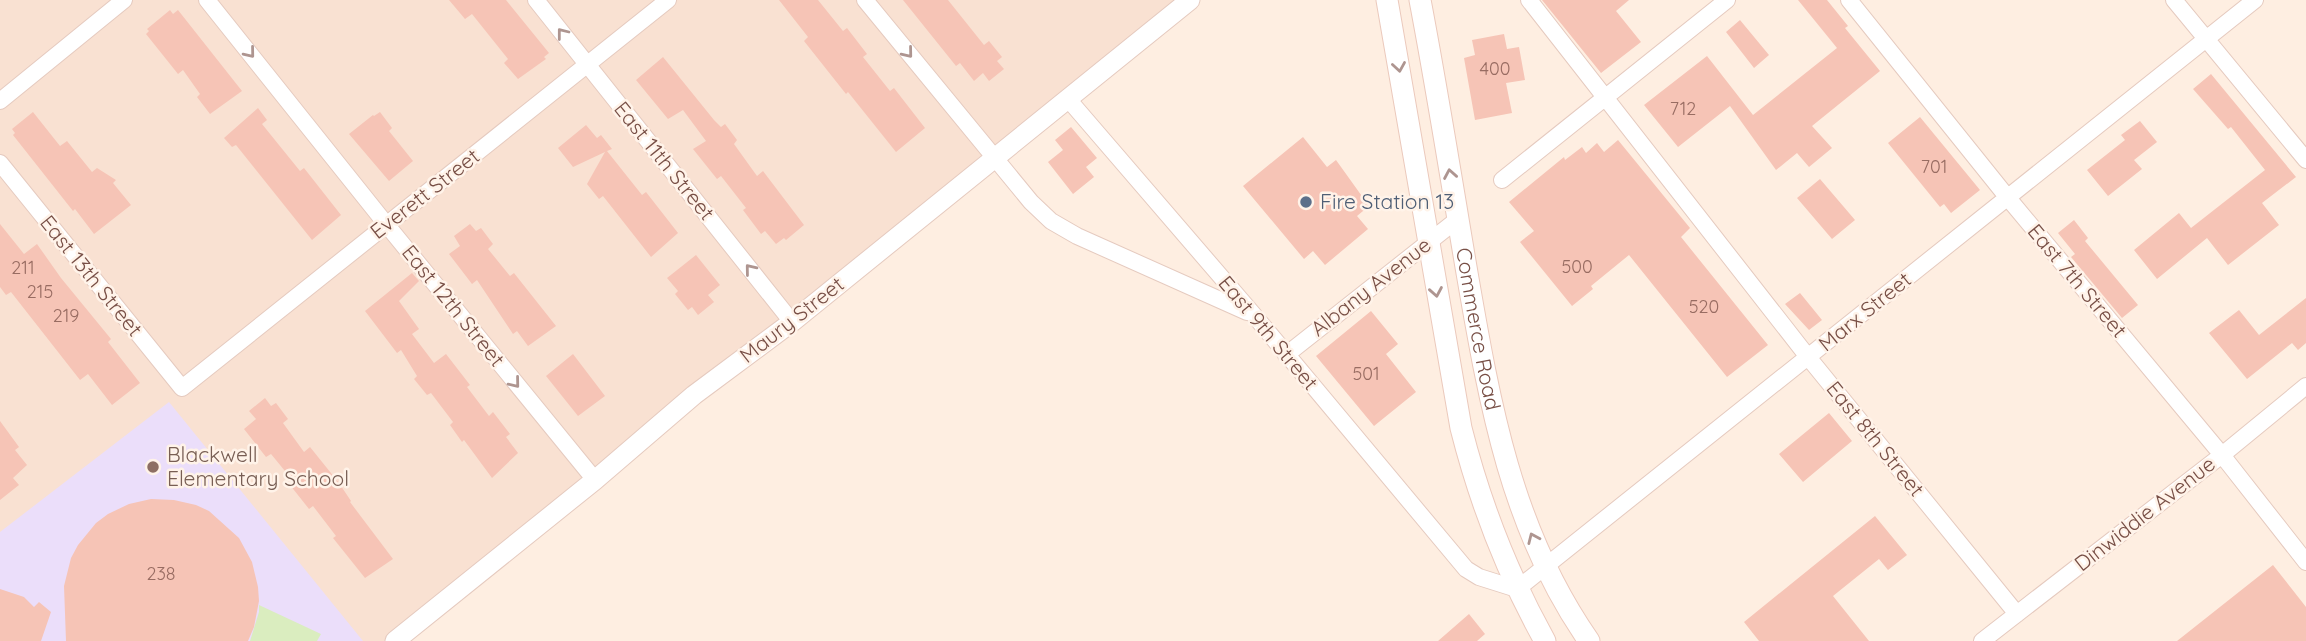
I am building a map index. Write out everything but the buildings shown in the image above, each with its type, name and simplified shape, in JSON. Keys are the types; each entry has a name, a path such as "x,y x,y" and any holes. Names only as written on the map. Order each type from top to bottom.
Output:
{"main road":[{"name":"Commerce Road","path":"1387,0 1464,438 1479,493 1517,589 1545,641"},
{"name":"Commerce Road","path":"1420,0 1497,431 1512,485 1546,567 1589,641"}],"street":[{"path":"0,101 124,0"},
{"name":"East 12th Street","path":"207,0 595,480"},
{"name":"East 11th Street","path":"536,0 792,322"},
{"name":"Everett Street","path":"181,388 668,0"},
{"path":"865,0 1031,202 1051,221 1077,236 1253,314"},
{"name":"Maury Street","path":"395,641 595,480 694,395 792,322 1190,0"},
{"path":"1529,0 1606,97"},
{"path":"1502,180 1727,0"},
{"name":"East 7th Street","path":"1849,0 2008,198 2222,455 2306,562"},
{"path":"2174,0 2306,160"},
{"name":"Marx Street","path":"1517,589 2255,0"},
{"name":"East 8th Street","path":"1606,97 1808,357 2017,614"},
{"name":"East 9th Street","path":"1068,99 1253,314 1466,569 1479,577 1517,589"},
{"name":"East 13th Street","path":"0,163 181,388"},
{"name":"Albany Avenue","path":"1286,355 1458,219"},
{"name":"Dinwiddie Avenue","path":"1982,641 2222,455 2306,386"}],"shaded area":[{"path":"0,0 1176,0 396,641 0,641"},
{"name":"Blackwell Elementary School","path":"169,402 363,641 0,641 0,532"}],"green space":[{"path":"259,605 321,634 317,641 250,641"}],"place":[{"name":"Fire Station 13","path":"1306,202"},
{"name":"Blackwell Elementary School","path":"153,467"}]}
